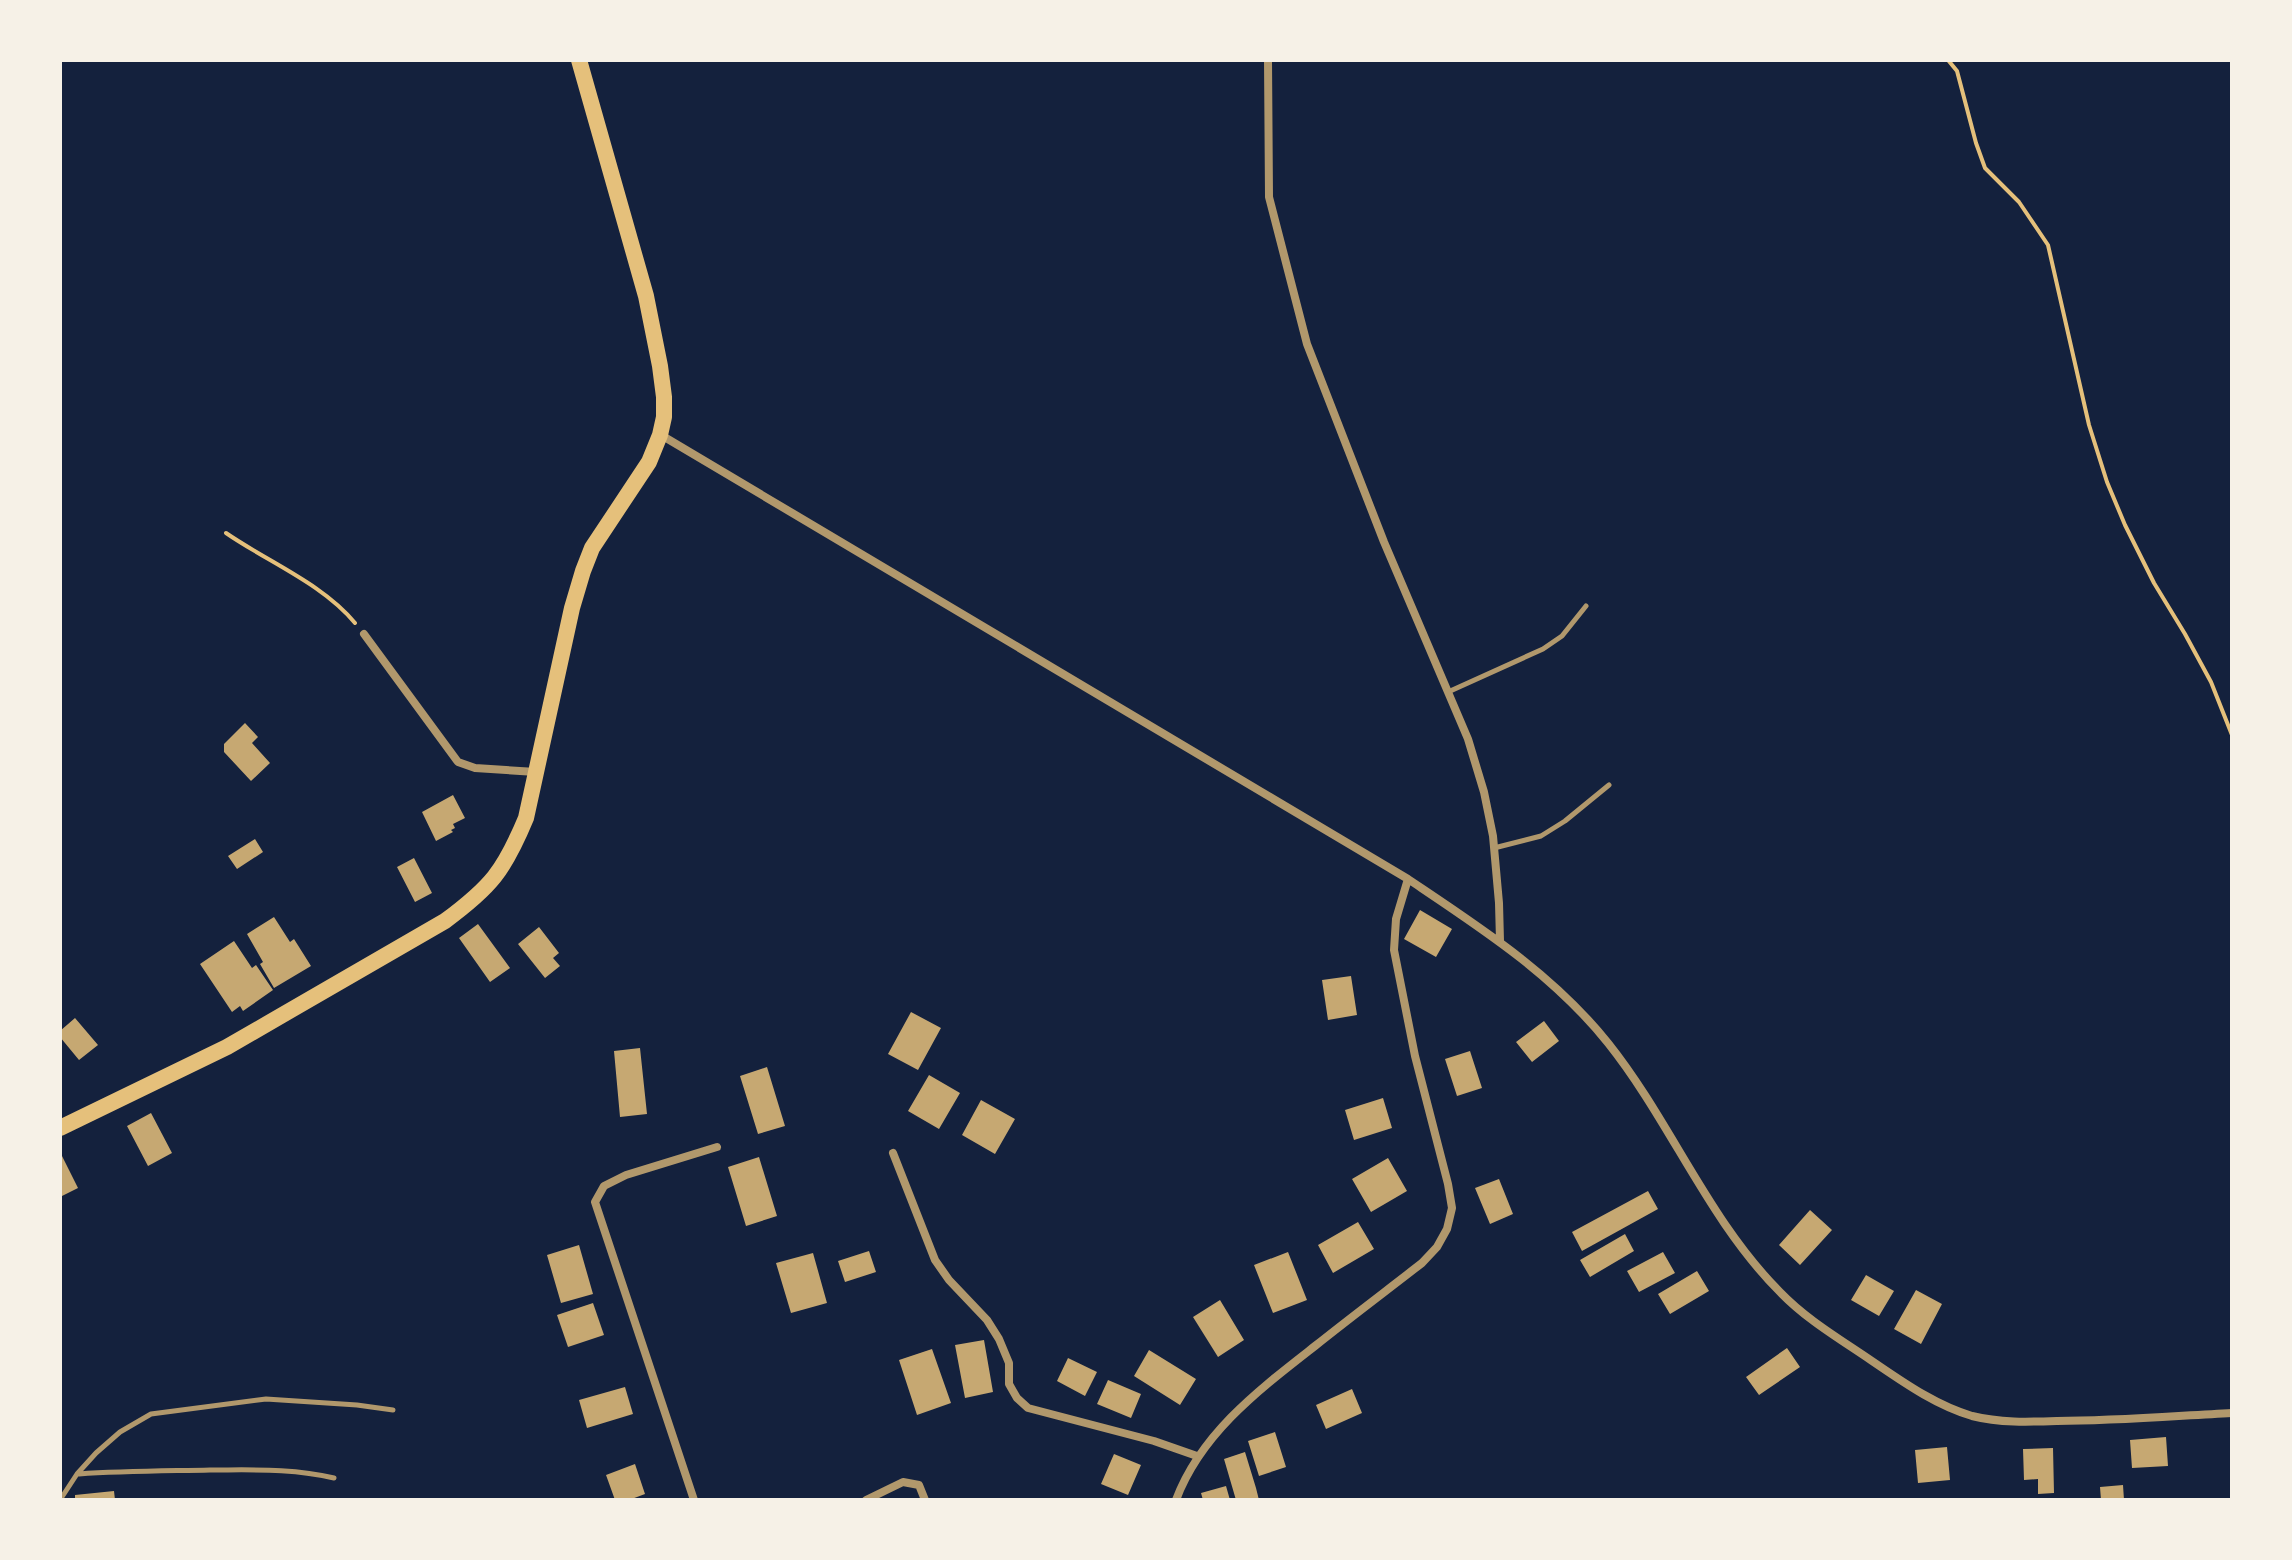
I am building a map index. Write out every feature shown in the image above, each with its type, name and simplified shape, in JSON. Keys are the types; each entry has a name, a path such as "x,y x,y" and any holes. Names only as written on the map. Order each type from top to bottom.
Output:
{"main road":[{"path":"60,1128 227,1047 445,921 473,901 503,868 516,843 526,818 583,571 592,548 649,462 660,435 664,397 652,321 579,60"}],"street":[{"path":"1268,60 1269,197 1307,344 1384,542 1468,739 1484,792 1494,848 1500,941"},
{"path":"660,435 680,444 1408,879 1500,941 1538,970 1607,1041 1635,1078 1722,1219 1750,1259 1778,1291 1806,1317 1920,1394 1972,1416 2007,1422 2232,1413"},
{"path":"364,634 458,762 475,768 536,772"},
{"path":"1176,1500 1197,1456 1225,1424 1263,1387 1422,1263 1437,1247 1447,1229 1452,1208 1448,1184 1415,1056 1394,950 1396,919 1408,879"},
{"path":"694,1500 595,1202 604,1186 626,1175 717,1147"},
{"path":"893,1153 935,1260 949,1280 987,1320 999,1339 1009,1363 1009,1384 1017,1398 1028,1408 1154,1441 1197,1456"},
{"path":"866,1500 903,1482 919,1485 925,1500"}],"lane":[{"path":"1448,692 1543,649 1562,636 1586,606"},
{"path":"1494,848 1541,836 1609,785"},
{"path":"60,1500 96,1453 120,1432 151,1414 266,1399 393,1410"},
{"path":"77,1474 269,1470 306,1472 334,1478"}],"path":[{"path":"1948,60 1957,71 1985,168 2019,202 2048,245 2089,425 2107,482 2154,583 2211,682 2232,735"},
{"path":"226,533 325,594 341,606 364,634"}],"building":[{"path":"245,723 258,737 252,743 270,763 251,781 224,752 224,744"},
{"path":"453,795 465,818 453,824 453,832 436,841 422,812"},
{"path":"255,839 263,852 237,869 228,856"},
{"path":"414,858 432,893 415,902 397,867"},
{"path":"1420,910 1452,929 1436,957 1404,939"},
{"path":"274,917 290,942 294,939 311,966 274,988 247,934"},
{"path":"478,924 510,968 490,982 459,938"},
{"path":"539,927 559,953 553,958 560,966 545,978 518,944"},
{"path":"234,941 252,968 256,965 273,990 243,1011 240,1006 232,1012 200,964"},
{"path":"1351,976 1357,1015 1328,1020 1322,980"},
{"path":"911,1012 941,1028 918,1070 888,1054"},
{"path":"75,1018 98,1045 79,1060 60,1037 60,1031"},
{"path":"1544,1021 1559,1041 1532,1062 1516,1042"},
{"path":"640,1048 647,1114 620,1117 614,1051"},
{"path":"1470,1051 1482,1088 1457,1096 1445,1059"},
{"path":"767,1067 785,1126 758,1134 740,1076"},
{"path":"929,1075 960,1093 939,1129 908,1111"},
{"path":"1383,1098 1392,1128 1354,1140 1345,1110"},
{"path":"981,1100 1015,1119 995,1154 962,1135"},
{"path":"151,1113 172,1153 148,1166 127,1126"},
{"path":"60,1152 78,1188 60,1197"},
{"path":"759,1157 777,1216 746,1226 728,1167"},
{"path":"1388,1158 1407,1191 1371,1212 1352,1179"},
{"path":"1499,1179 1513,1214 1490,1224 1475,1188"},
{"path":"1648,1191 1658,1209 1582,1251 1572,1232"},
{"path":"1810,1210 1832,1230 1800,1265 1779,1245"},
{"path":"1358,1222 1374,1249 1333,1273 1318,1245"},
{"path":"1625,1234 1634,1251 1590,1277 1580,1260"},
{"path":"579,1245 593,1294 561,1303 547,1255"},
{"path":"869,1251 876,1272 845,1282 838,1261"},
{"path":"1288,1252 1307,1300 1273,1313 1254,1265"},
{"path":"1663,1252 1675,1273 1639,1292 1627,1271"},
{"path":"813,1253 827,1303 791,1313 776,1263"},
{"path":"1697,1271 1709,1291 1670,1314 1658,1294"},
{"path":"1866,1275 1894,1291 1879,1316 1851,1300"},
{"path":"1916,1290 1942,1304 1921,1344 1894,1329"},
{"path":"1220,1300 1244,1340 1218,1357 1193,1317"},
{"path":"593,1303 604,1335 568,1347 557,1315"},
{"path":"984,1340 993,1392 965,1398 955,1345"},
{"path":"1787,1348 1800,1367 1759,1395 1746,1377"},
{"path":"932,1349 951,1403 917,1415 899,1360"},
{"path":"1149,1350 1196,1379 1180,1405 1134,1376"},
{"path":"1068,1358 1097,1372 1085,1396 1057,1381"},
{"path":"1108,1380 1141,1394 1131,1418 1097,1404"},
{"path":"625,1387 633,1414 587,1428 579,1400"},
{"path":"1352,1389 1362,1413 1326,1429 1316,1405"},
{"path":"1275,1432 1286,1467 1259,1476 1248,1441"},
{"path":"2166,1437 2168,1466 2132,1468 2130,1440"},
{"path":"1947,1447 1950,1480 1918,1483 1915,1450"},
{"path":"2053,1448 2054,1493 2038,1494 2038,1479 2024,1480 2023,1449"},
{"path":"1245,1452 1259,1500 1236,1500 1224,1459"},
{"path":"1114,1454 1141,1465 1128,1495 1101,1484"},
{"path":"635,1464 645,1494 629,1500 615,1500 606,1475"},
{"path":"2123,1485 2124,1500 2101,1500 2100,1487"},
{"path":"1226,1486 1230,1500 1203,1500 1201,1493"},
{"path":"114,1491 115,1500 75,1500 75,1495"}]}
